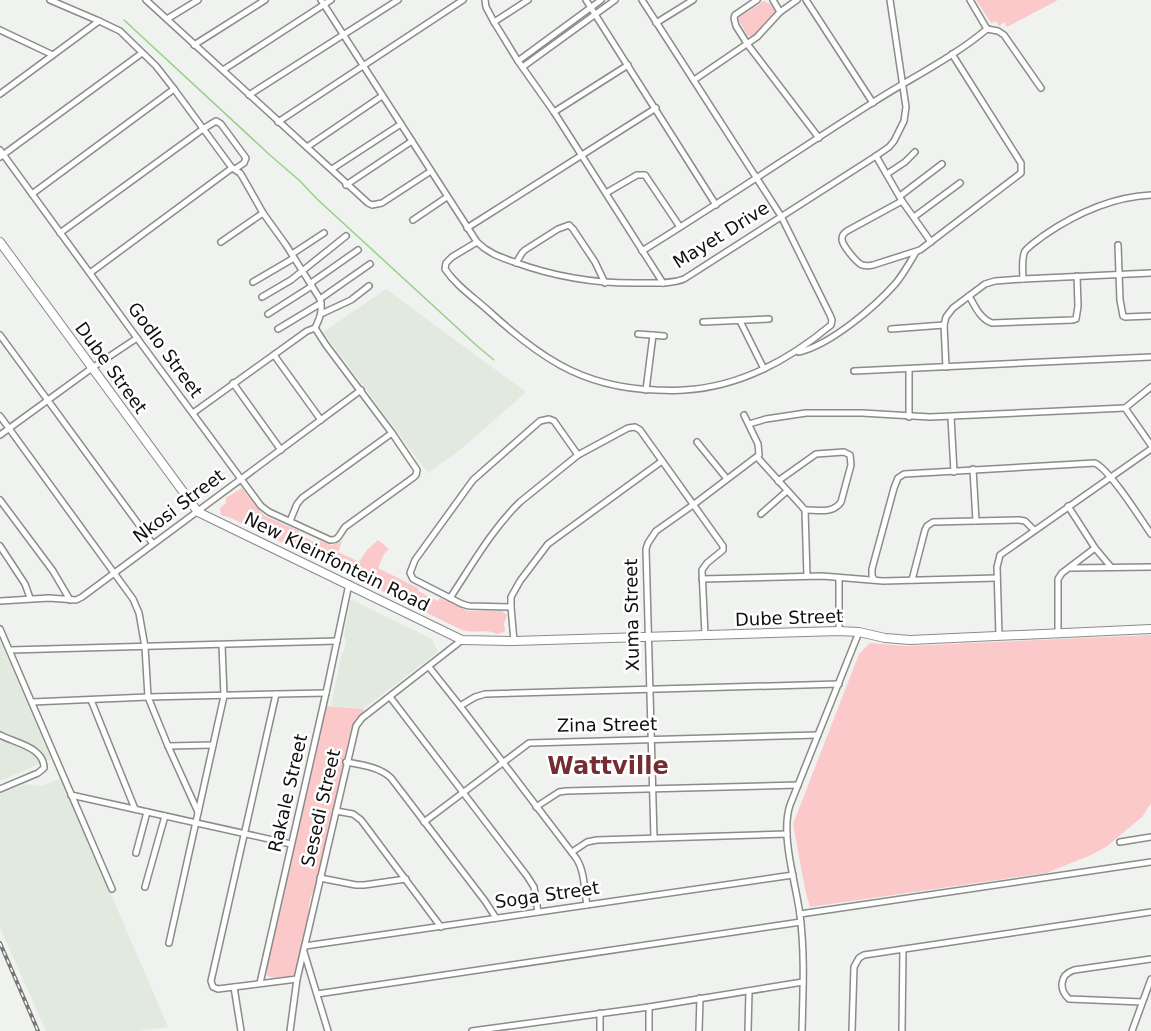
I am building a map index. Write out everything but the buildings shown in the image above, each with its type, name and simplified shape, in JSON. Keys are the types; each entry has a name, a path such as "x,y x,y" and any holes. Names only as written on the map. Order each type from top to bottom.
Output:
{"street":[{"path":"50,0 120,31 156,66 233,169 242,176 320,301 321,314 315,328 307,331 193,413"},
{"path":"146,0 368,203 372,205 382,203 430,171"},
{"path":"167,20 198,0"},
{"path":"194,45 265,0"},
{"path":"223,70 322,2 331,0"},
{"path":"249,95 398,0"},
{"path":"278,122 463,0"},
{"path":"485,0 486,8 494,22 555,112 663,283"},
{"path":"494,22 528,0"},
{"path":"585,0 716,205"},
{"path":"518,60 601,0"},
{"path":"524,66 615,0"},
{"path":"477,242 445,265 445,269 456,282 506,327 537,351 577,373 617,385 646,390 683,390 730,382 764,369 794,353 831,325 832,320 781,216 642,0"},
{"path":"656,23 693,0"},
{"path":"757,0 738,12 734,18 736,26 819,138"},
{"path":"773,0 780,12"},
{"path":"694,80 748,45 780,12 797,0"},
{"path":"806,0 873,103"},
{"name":"Mayet Drive","path":"322,2 477,242 492,254 543,272 605,283 663,283 684,279 892,144 904,121 906,107 890,0"},
{"path":"970,0 987,29"},
{"path":"0,94 102,22"},
{"path":"642,251 952,54 987,29 1004,35 1041,88"},
{"path":"0,30 53,55"},
{"path":"1,154 142,53"},
{"path":"942,164 901,198 843,234 843,241 858,261 866,266 873,265 916,252 1019,175 1022,170 1021,163 952,54"},
{"path":"555,112 628,65"},
{"path":"32,194 174,89"},
{"path":"307,147 382,96"},
{"path":"467,228 656,108"},
{"path":"60,233 203,129 216,121 221,124 246,158 244,163 90,273"},
{"path":"332,170 401,124"},
{"path":"346,184 412,141"},
{"path":"886,174 905,162 915,152"},
{"name":"Godlo Street","path":"1,154 264,508 330,540 338,538 345,527 417,473 416,467 392,433"},
{"path":"876,156 931,242"},
{"path":"606,193 637,175 645,175 680,227"},
{"path":"914,217 960,183"},
{"path":"1023,279 1025,252 1056,227 1104,204 1130,197 1151,195"},
{"path":"413,220 447,197"},
{"path":"221,242 263,213"},
{"path":"516,263 525,250 569,225 595,262 605,283"},
{"path":"253,282 324,233"},
{"path":"262,297 291,280 346,236"},
{"name":"Dube Street","path":"0,243 198,512"},
{"path":"1118,245 1120,304 1123,316 1151,316"},
{"path":"268,314 312,285 358,250"},
{"path":"794,353 807,350 820,343 857,318 895,283 916,252"},
{"path":"278,329 370,264"},
{"path":"946,367 944,326 948,313 989,282 1151,273"},
{"path":"969,296 981,316 992,323 1073,320 1076,319 1078,309 1077,276"},
{"path":"321,314 351,300 369,286"},
{"path":"703,322 769,319"},
{"path":"740,321 764,369"},
{"path":"891,329 944,326"},
{"path":"290,521 298,501 392,433 315,328"},
{"path":"639,334 664,336"},
{"path":"0,335 153,544"},
{"path":"646,390 653,335"},
{"path":"0,435 137,338"},
{"path":"274,355 321,420"},
{"path":"854,371 1151,357"},
{"path":"909,369 909,417"},
{"path":"233,384 281,450"},
{"path":"749,424 806,413 951,417 1125,408 1151,387"},
{"name":"Nkosi Street","path":"70,600 82,597 115,574 361,390"},
{"path":"999,636 997,562 1000,555 1151,447 1125,408"},
{"path":"744,415 758,444 757,457 805,510 807,576"},
{"path":"0,417 134,598 146,646 148,698 198,812"},
{"path":"951,417 954,472"},
{"path":"511,607 469,606 416,582 411,577 410,570 473,480 540,422 549,419 554,421 578,455"},
{"path":"450,598 482,549 512,510 578,455 632,427 640,430 724,548 703,567 705,635"},
{"path":"697,442 727,479"},
{"path":"778,481 816,454 844,452 850,455 851,465 839,506 829,511 805,510"},
{"name":"Xuma Street","path":"654,838 646,549 656,531 757,457"},
{"path":"514,641 511,607 513,591 548,544 662,461"},
{"path":"874,579 872,569 894,488 898,478 904,474 1089,462 1100,465 1111,477 1151,534"},
{"path":"973,470 976,521"},
{"path":"761,514 787,490"},
{"path":"0,500 53,571 70,600"},
{"path":"1068,506 1095,548 1111,567"},
{"name":"New Kleinfontein Road","path":"198,512 462,640"},
{"path":"912,580 925,530 930,524 939,521 1019,520 1025,521 1034,530"},
{"path":"0,546 25,584 30,598"},
{"path":"1058,633 1058,579 1062,573 1095,548"},
{"path":"1068,568 1151,567"},
{"path":"702,579 807,576 883,581 997,578"},
{"path":"839,578 840,631"},
{"name":"Rakale Street","path":"260,983 349,584"},
{"path":"0,601 30,598 70,600"},
{"path":"0,629 112,889"},
{"name":"Dube Street","path":"462,640 514,641 840,631 910,640 1151,629"},
{"path":"802,1031 801,922 786,817 859,632"},
{"name":"Sesedi Street","path":"290,1031 297,979 356,726 362,718 462,640"},
{"path":"10,651 337,641"},
{"path":"169,943 224,696 222,645"},
{"path":"429,667 572,852 580,866 587,905"},
{"path":"460,706 485,694 839,684"},
{"path":"32,702 326,693"},
{"path":"276,694 211,981 214,988 297,979"},
{"path":"390,697 527,876 534,887 538,912"},
{"path":"91,700 135,809"},
{"path":"0,735 25,745 39,755 44,768 38,773 0,789"},
{"name":"Zina Street","path":"424,822 526,744 532,742 818,735"},
{"path":"168,746 213,745"},
{"path":"346,762 388,774 496,918"},
{"path":"536,807 562,791 798,785"},
{"path":"71,795 291,844"},
{"path":"336,811 353,814 361,820 441,927"},
{"path":"136,854 147,812"},
{"path":"145,887 165,816"},
{"path":"572,852 591,840 787,834"},
{"path":"1120,842 1151,837"},
{"path":"800,914 1151,862"},
{"name":"Soga Street","path":"305,949 496,918 793,875"},
{"path":"320,878 356,885 406,879"},
{"path":"852,1031 855,963 864,956 1151,912"},
{"path":"317,994 801,922"},
{"path":"305,949 328,1031"},
{"path":"902,1031 903,949"},
{"path":"1142,1002 1070,999 1065,994 1062,982 1066,973 1074,970 1151,959"},
{"path":"1132,1031 1151,979"},
{"path":"472,1031 649,1007 803,982"},
{"path":"234,987 241,1031"},
{"path":"748,1031 749,991"},
{"path":"699,1031 700,998"},
{"path":"649,1007 649,1031"},
{"path":"600,1013 600,1031"}],"shaded area":[{"path":"976,0 1058,0 1007,27 1004,22 999,26 996,21 991,23"},
{"path":"764,1 775,10 774,15 751,37 747,35 738,19"},
{"path":"386,289 526,392 460,450 428,473 323,332"},
{"path":"242,488 265,516 299,531 298,534 318,544 320,541 332,545 342,541 338,552 359,562 378,540 389,549 384,554 378,568 438,601 440,598 468,611 502,611 507,615 504,632 497,634 489,631 462,630 221,515 220,508 226,503 226,498"},
{"path":"352,600 432,639 438,652 363,709 331,705 344,651 346,639 344,637"},
{"path":"1151,635 1151,803 1142,817 1106,847 1046,873 810,907 793,824 859,654 870,643 906,646"},
{"path":"0,641 51,759 0,781"},
{"path":"326,706 363,709 365,713 357,718 351,729 316,886 310,900 309,915 296,972 286,977 270,977 267,976 266,971"},
{"path":"61,778 168,1027 139,1031 46,1031 0,928 0,794 24,784 41,786"}],"waterway":[{"path":"124,20 494,360"}],"railway":[{"path":"0,943 38,1031"}],"district":[{"name":"Wattville","path":"608,766"}]}
